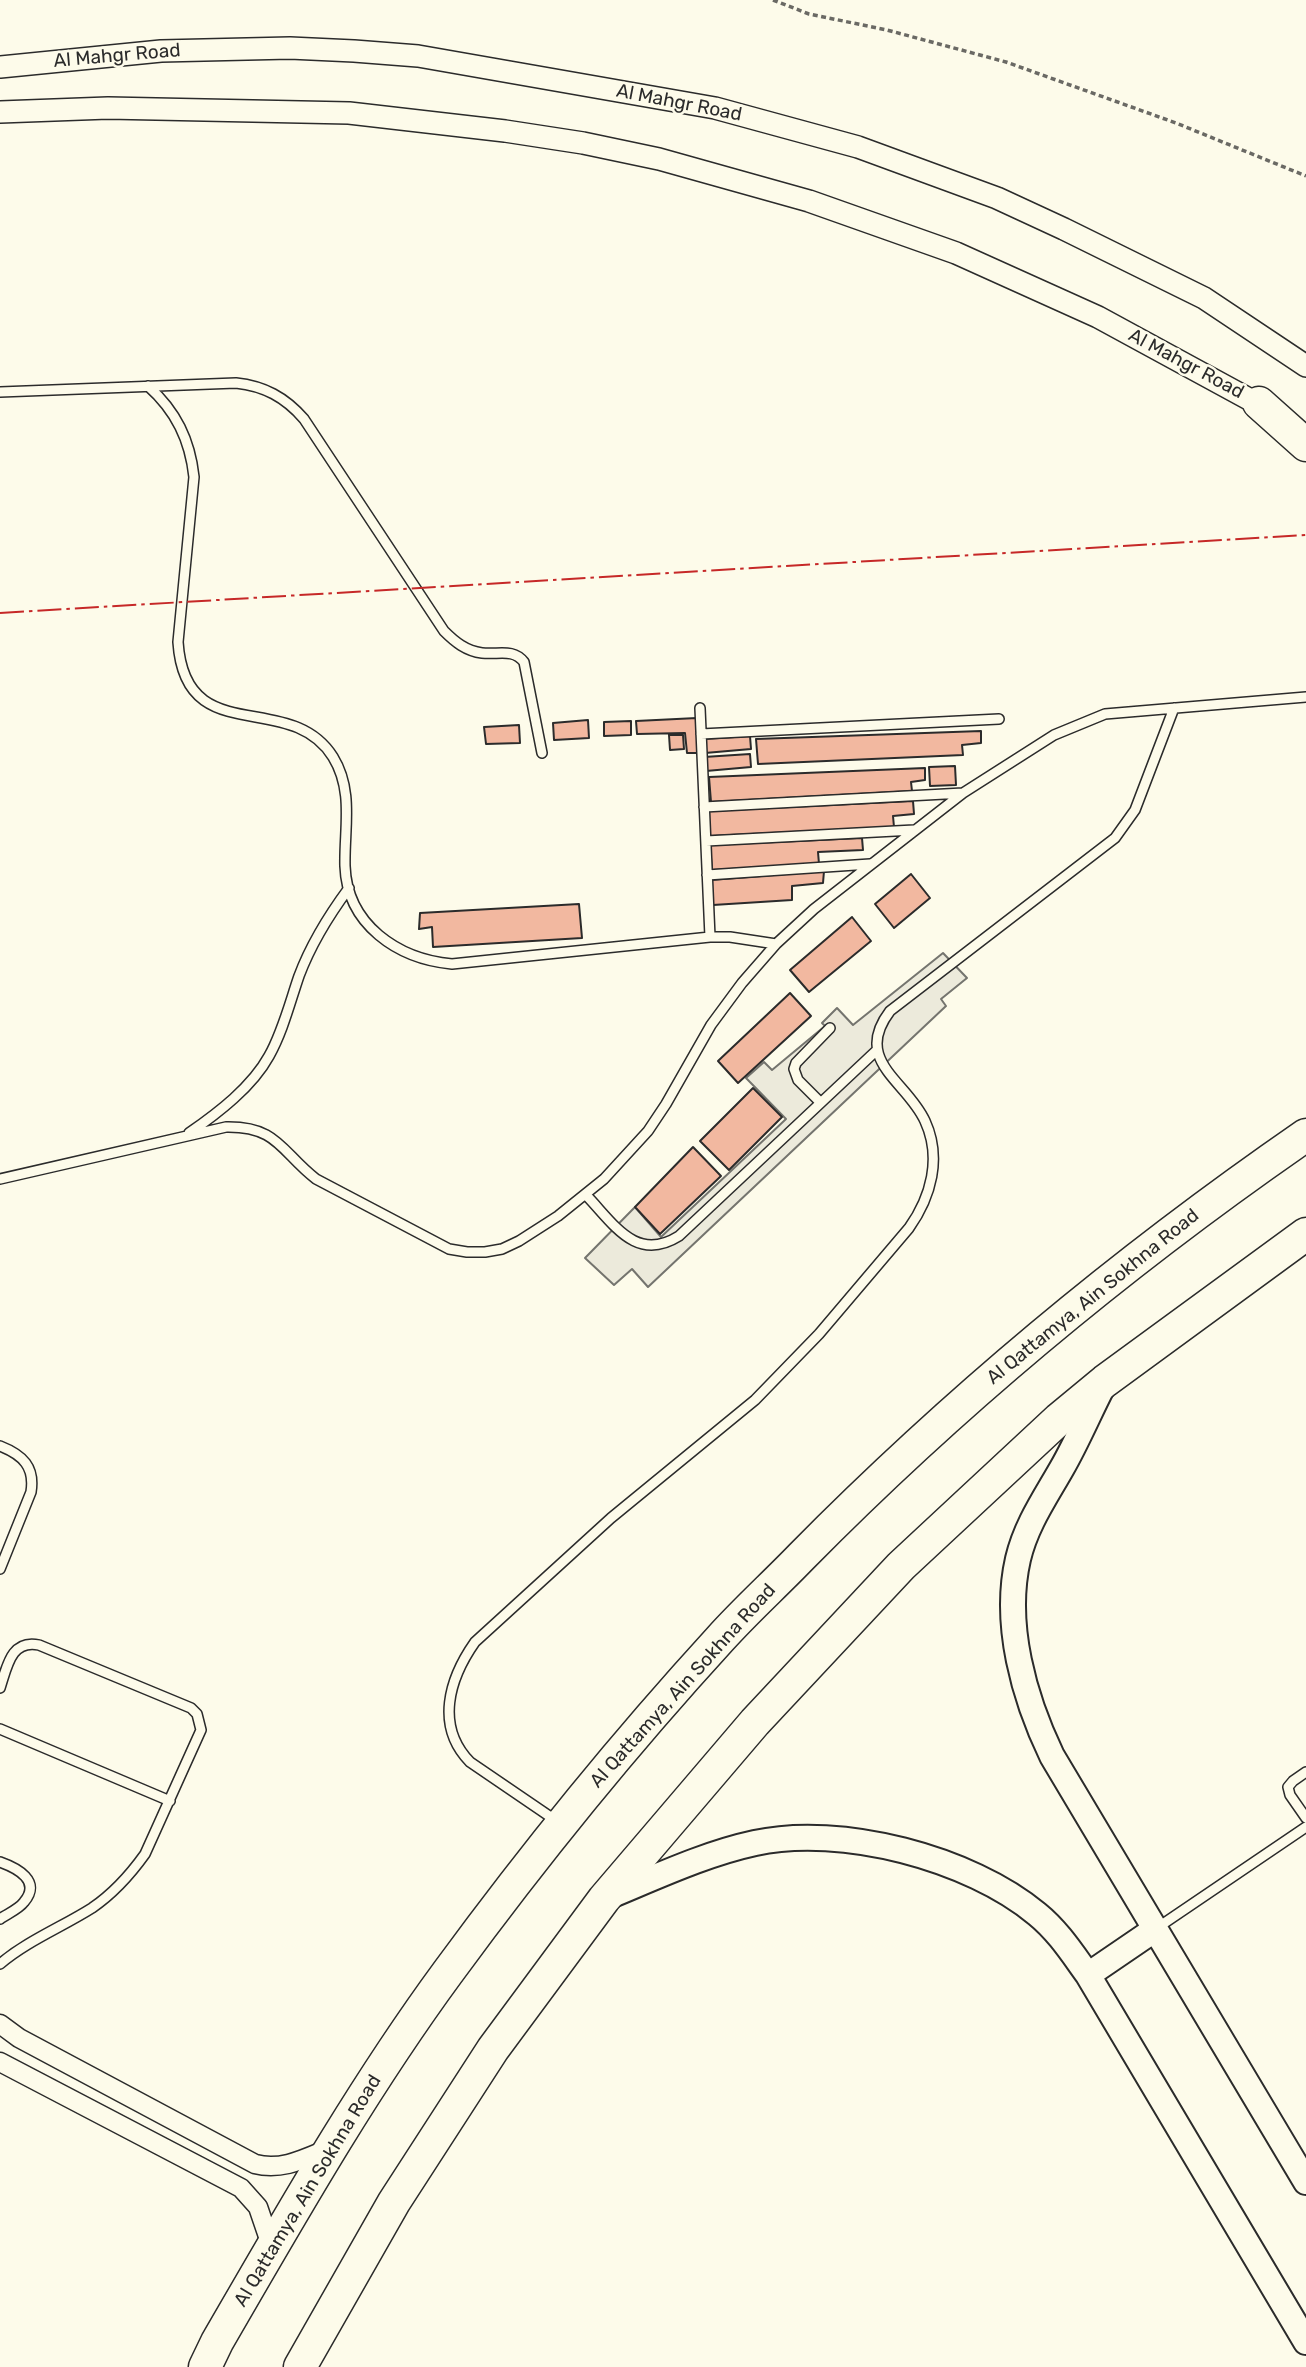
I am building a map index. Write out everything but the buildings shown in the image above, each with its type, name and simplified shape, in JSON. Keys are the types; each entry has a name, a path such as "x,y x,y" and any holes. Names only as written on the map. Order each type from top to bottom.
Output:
{"highway":[{"path":"1259,404 1306,445"},
{"name":"Al Qattamya, Ain Sokhna Road","path":"205,2367 329,2149 447,1974 561,1824 721,1637 874,1483 1036,1339 1217,1196 1306,1135"},
{"path":"300,2367 394,2202 493,2049 604,1899 755,1722 901,1566 1059,1419 1105,1381 1306,1234"}],"main road":[{"path":"1105,1381 1027,1532 1018,1560 1016,1637 1022,1675 1040,1730 1052,1756 1306,2182"},
{"path":"604,1899 712,1855 757,1842 822,1839 887,1846 950,1865 1009,1895 1036,1913 1059,1934 1088,1975 1306,2342"},
{"path":"1088,1975 1154,1930"}],"street":[{"name":"Al Mahgr Road","path":"0,67 161,51 290,48 354,51 418,56 715,108 858,147 997,198 1204,298 1306,366"},
{"name":"Al Mahgr Road","path":"0,112 121,108 349,113 505,131 583,143 659,159 809,201 956,253 1098,317 1259,404 1306,433"},
{"path":"0,2024 19,2038 255,2164 266,2167 283,2166 329,2149"},
{"path":"0,2062 241,2188 258,2207 272,2248"}],"lane":[{"path":"0,392 249,384 274,393 295,409 444,631 471,650 516,654 524,662 542,753"},
{"path":"148,386 164,402 184,433 194,477 178,642 184,676 200,696 221,710 289,723 304,729 330,752 342,774 347,799 345,869 349,888 367,923 380,937 414,957 452,964 710,937 730,937 776,944"},
{"path":"0,1179 226,1127 250,1128 282,1144 306,1171 316,1178 449,1249 467,1252 502,1249 558,1216 586,1195 627,1156 666,1104 711,1025 741,983 776,944 814,909 963,793 1054,736 1105,714 1306,697"},
{"path":"700,708 710,937"},
{"path":"561,1824 470,1762 460,1752 450,1726 451,1693 464,1658 485,1633 611,1518 720,1430 788,1367 820,1334 921,1212 933,1176 931,1138 925,1120 881,1063 877,1035 882,1022 890,1011 1115,838 1135,810 1174,708"},
{"path":"701,734 999,719"},
{"path":"704,807 963,793"},
{"path":"706,841 915,830"},
{"path":"707,875 872,864"},
{"path":"183,1137 221,1110 268,1058 310,950 349,888"},
{"path":"820,1102 794,1076 794,1069 796,1063 830,1028"},
{"path":"586,1195 630,1240 642,1245 668,1243 679,1236 877,1049"},
{"path":"0,1446 22,1457 33,1479 31,1492 0,1567"},
{"path":"0,1688 16,1649 31,1643 191,1708 201,1722 201,1731 145,1854 120,1885 91,1908 22,1947 0,1964"},
{"path":"0,1729 170,1801"},
{"path":"1306,1772 1289,1787 1290,1795 1306,1818"},
{"path":"1154,1930 1306,1827"},
{"path":"0,1862 23,1872 27,1878 29,1892 24,1903 0,1919"}],"path":[{"path":"773,0 797,11 887,30 1006,62 1176,123 1306,176"}],"shaded area":[{"path":"943,953 967,978 941,999 946,1006 648,1287 632,1269 614,1285 585,1258 635,1207 661,1237 786,1119 746,1078 764,1062 772,1070 825,1026 822,1023 837,1008 853,1025"}],"power":[{"path":"0,613 1306,535"}]}
